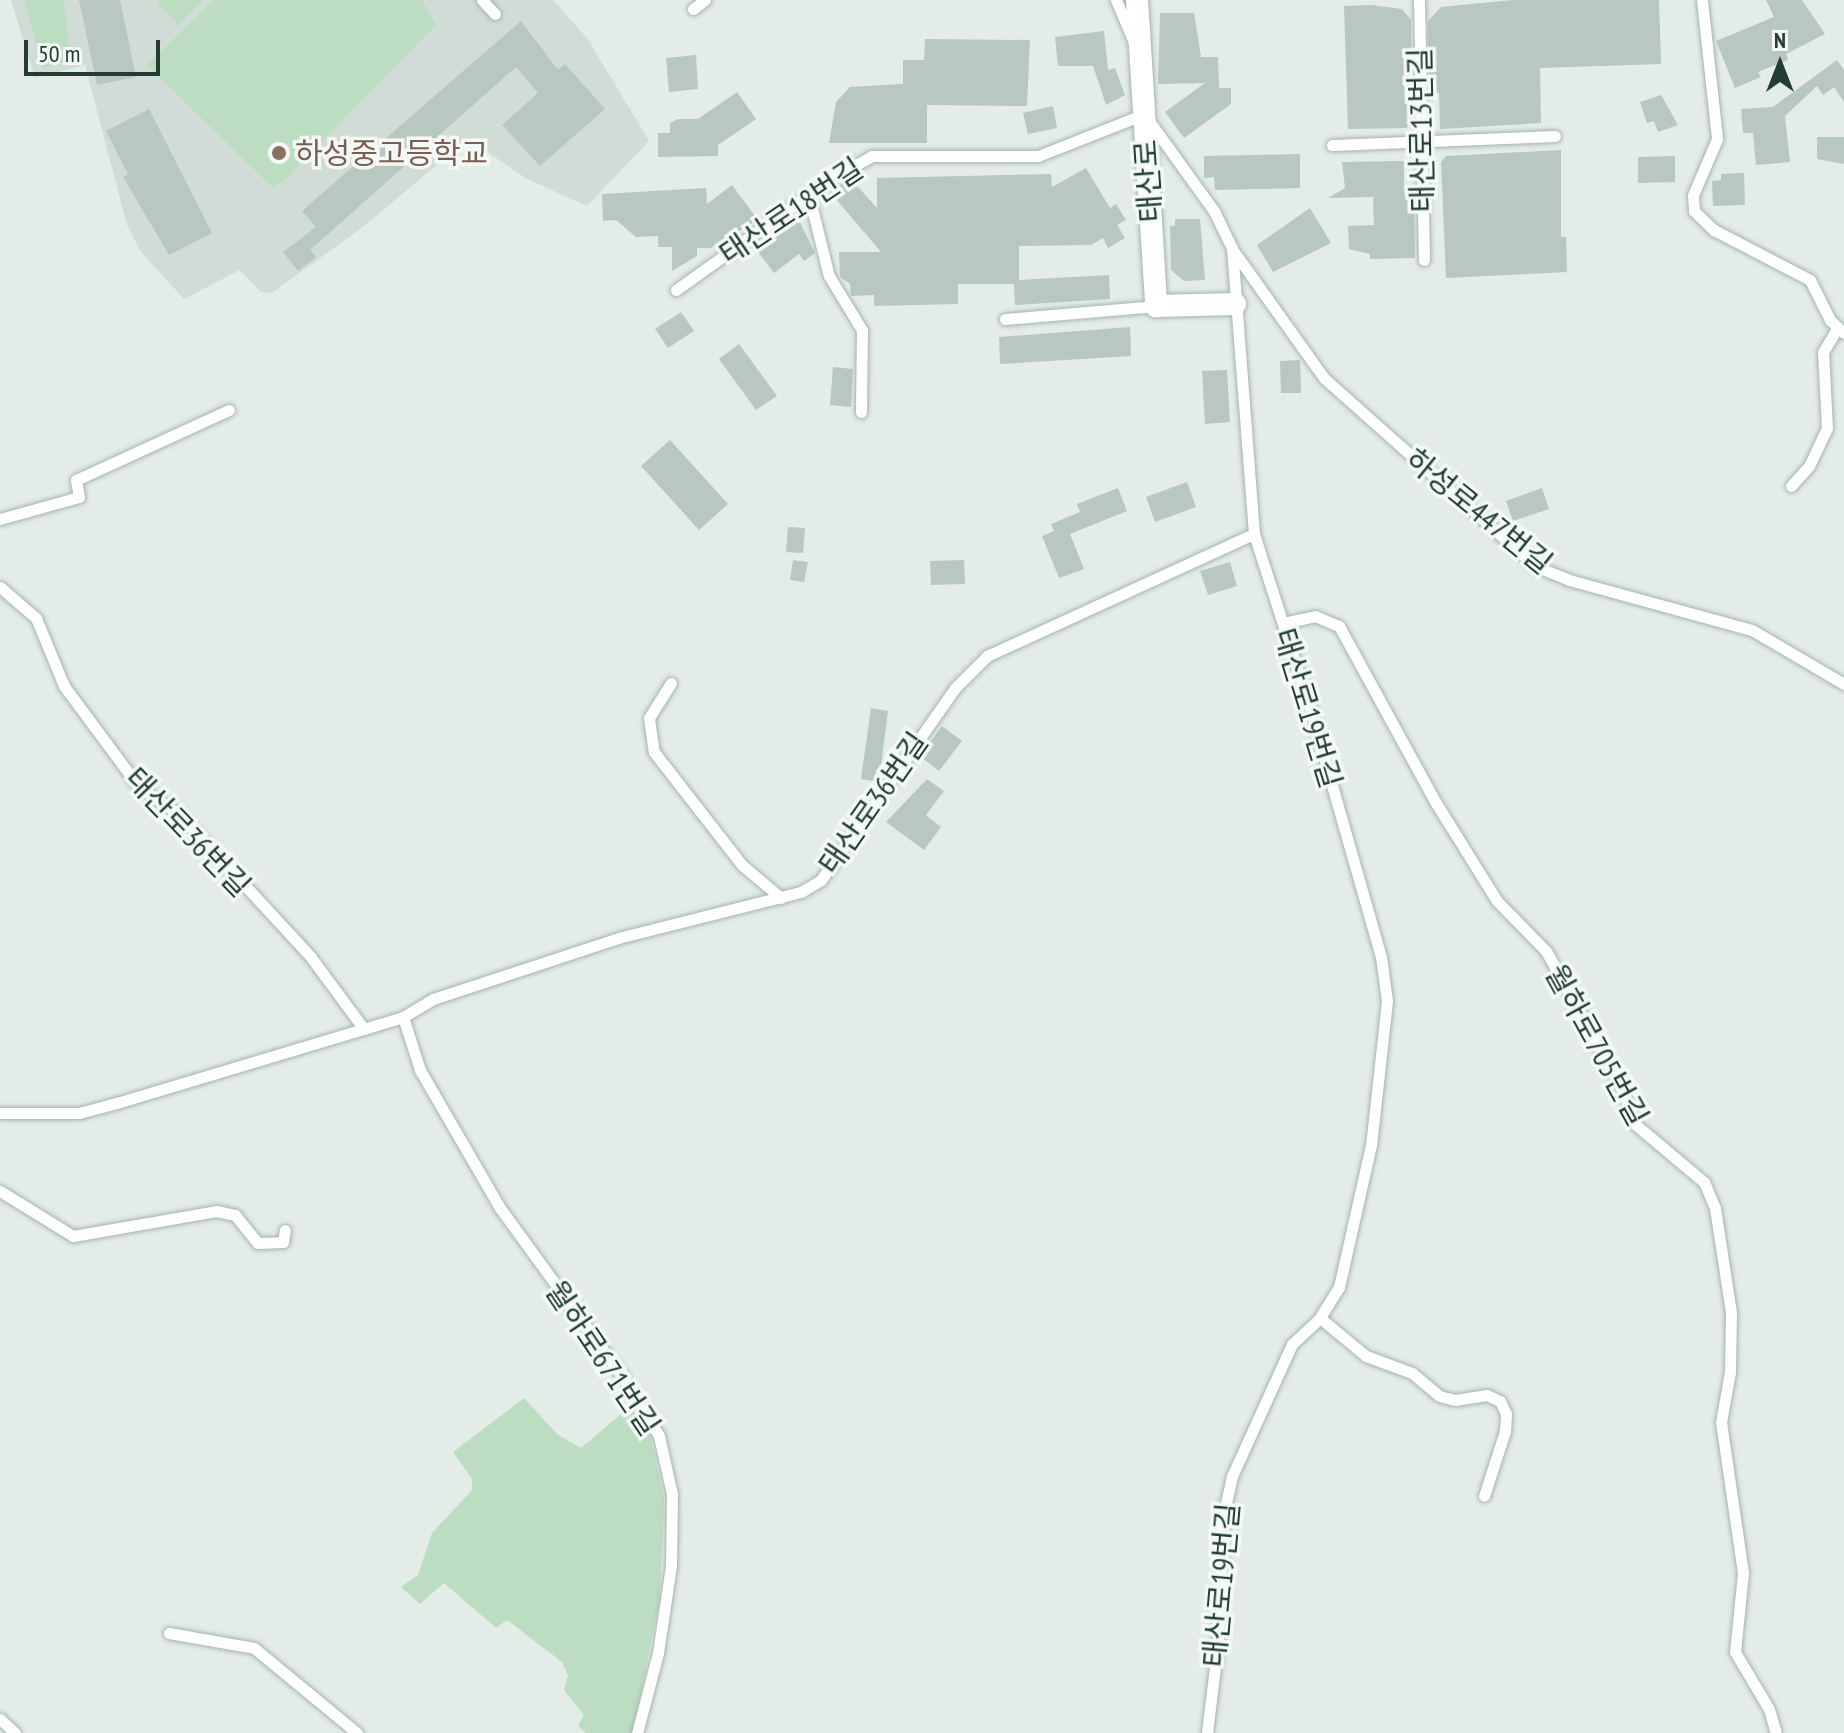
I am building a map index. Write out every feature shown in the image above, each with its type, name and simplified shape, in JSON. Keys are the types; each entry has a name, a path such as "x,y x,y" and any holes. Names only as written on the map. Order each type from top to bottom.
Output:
{"street":[{"name":"태산로","path":"1137,0 1156,306"},
{"path":"1156,306 1235,304"}],"lane":[{"path":"482,0 495,14"},
{"path":"693,9 705,0"},
{"name":"태산로","path":"1116,0 1140,55"},
{"name":"태산로13번길","path":"1419,0 1424,260"},
{"path":"1702,0 1718,125 1715,148 1693,195 1694,211 1714,230 1810,280 1840,331 1823,352 1827,428 1809,466 1791,486"},
{"name":"태산로18번길","path":"676,290 809,196 872,156 1038,156 1144,114"},
{"name":"태산로19번길","path":"1144,114 1214,211 1232,248 1254,534 1381,957 1387,1001 1373,1132 1351,1249 1339,1287 1320,1318 1305,1329 1282,1363 1232,1476 1223,1517 1218,1642 1207,1733"},
{"path":"1332,145 1555,136"},
{"path":"809,196 829,276 862,330 861,412"},
{"name":"하성로447번길","path":"1232,248 1324,378 1535,566 1569,580 1752,630 1844,684"},
{"path":"1005,319 1156,306"},
{"path":"0,519 79,497 76,480 229,410"},
{"name":"태산로36번길","path":"0,1113 79,1113 403,1017 446,994 618,938 781,898 821,880 955,688 987,656 1254,534"},
{"name":"태산로36번길","path":"0,587 36,618 64,686 139,787 180,815 310,956 364,1029"},
{"name":"월하로705번길","path":"1283,623 1315,616 1339,626 1436,803 1497,901 1546,951 1636,1125 1704,1182 1715,1208 1731,1313 1730,1372 1721,1422 1743,1573 1735,1652 1769,1709 1776,1733"},
{"path":"671,683 649,718 654,752 742,865 781,898"},
{"name":"월하로671번길","path":"403,1017 420,1070 500,1208 639,1400 659,1436 672,1494 671,1566 658,1653 637,1733"},
{"path":"0,1191 73,1236 216,1211 235,1215 258,1243 283,1242 285,1230"},
{"path":"1320,1318 1366,1356 1426,1381 1439,1396 1455,1400 1487,1395 1500,1401 1506,1414 1505,1431 1484,1496"},
{"path":"169,1633 254,1648 357,1733"},
{"path":"0,1719 15,1733"}],"shaded area":[{"name":"하성중고등학교","path":"11,0 553,0 587,38 649,141 587,206 527,179 468,139 364,226 272,293 261,292 240,270 184,299 141,252 127,225 85,65 35,78"}],"green space":[{"path":"24,0 64,0 70,60 43,68"},
{"path":"160,0 204,0 178,25 156,3"},
{"path":"214,0 422,0 436,25 282,182 272,187 147,65"},
{"path":"524,1398 558,1435 581,1448 633,1404 649,1430 664,1497 663,1536 659,1602 633,1733 586,1733 578,1726 584,1715 564,1690 568,1676 562,1662 507,1620 496,1628 444,1583 420,1604 401,1587 418,1575 432,1533 472,1490 472,1479 453,1452"}],"building":[{"path":"79,0 120,0 136,77 97,85"},
{"path":"1513,0 1659,0 1661,64 1540,68 1541,123 1440,129 1439,93 1429,93 1428,21 1441,7"},
{"path":"1766,0 1802,0 1825,34 1786,54 1788,60 1758,72 1761,77 1735,88 1716,41 1774,17"},
{"path":"1344,6 1402,9 1411,20 1412,122 1406,128 1348,129"},
{"path":"1160,13 1194,13 1201,57 1218,57 1219,88 1231,88 1231,104 1184,138 1165,112 1205,83 1158,84"},
{"path":"521,21 558,70 565,64 605,109 540,166 502,125 538,93 516,67 310,250 316,257 298,271 283,252 316,227 302,211"},
{"path":"1104,31 1108,70 1115,68 1125,95 1106,105 1093,66 1058,66 1055,37"},
{"path":"925,39 1030,40 1027,106 927,105 927,143 829,143 836,102 850,87 903,84 903,60 924,60"},
{"path":"696,55 698,89 669,92 666,58"},
{"path":"1837,60 1844,70 1844,102 1834,87 1823,95 1817,86 1785,116 1790,162 1756,165 1753,133 1743,133 1741,109 1773,107"},
{"path":"737,92 756,119 718,145 718,156 658,157 658,133 670,133 670,123 678,119 698,119"},
{"path":"1661,95 1678,125 1658,132 1654,121 1647,123 1640,102"},
{"path":"1053,106 1057,128 1028,134 1023,113"},
{"path":"149,109 212,233 169,255 123,177 128,174 106,131"},
{"path":"1817,137 1844,137 1844,164 1817,159"},
{"path":"1561,150 1561,237 1566,237 1567,272 1446,278 1441,162 1446,156"},
{"path":"1300,154 1300,188 1215,190 1214,177 1204,178 1204,156"},
{"path":"1675,156 1675,182 1638,183 1638,157"},
{"path":"1404,161 1404,190 1414,190 1415,258 1370,259 1370,254 1349,249 1348,226 1374,225 1373,197 1328,198 1345,188 1342,162"},
{"path":"1086,168 1110,208 1116,204 1126,220 1117,225 1125,238 1108,248 1103,238 1091,245 1019,246 1019,280 1109,275 1110,299 1015,305 1014,284 958,284 958,304 874,306 874,295 851,296 850,284 840,277 839,252 881,252 830,192 850,178 877,208 877,178 1051,174 1052,187"},
{"path":"1744,173 1745,205 1713,206 1712,181 1721,180 1721,174"},
{"path":"732,185 758,220 711,248 697,248 697,256 672,271 672,247 658,247 658,236 636,237 616,220 603,221 602,194 706,188 707,204"},
{"path":"1310,208 1331,243 1273,272 1257,245"},
{"path":"798,218 815,253 804,261 799,254 774,273 753,245"},
{"path":"1175,219 1200,219 1205,280 1184,281 1171,270 1170,226 1175,226"},
{"path":"681,312 694,331 668,348 655,329"},
{"path":"1130,327 1131,356 1000,364 999,337"},
{"path":"739,344 777,396 756,410 719,359"},
{"path":"1300,360 1301,393 1281,393 1280,361"},
{"path":"833,367 853,369 851,407 830,405"},
{"path":"1227,370 1230,422 1205,424 1202,371"},
{"path":"670,440 728,504 699,530 641,466"},
{"path":"1187,482 1196,507 1155,522 1146,497"},
{"path":"1118,488 1127,511 1070,534 1084,569 1059,578 1042,536 1054,531 1051,524 1080,512 1077,504"},
{"path":"1542,488 1549,509 1513,521 1506,501"},
{"path":"788,527 805,528 803,553 786,552"},
{"path":"793,560 808,562 804,582 790,580"},
{"path":"964,560 965,584 931,585 930,561"},
{"path":"1230,562 1237,586 1208,595 1200,571"},
{"path":"871,708 888,711 879,782 861,779"},
{"path":"942,726 962,741 939,771 920,756"},
{"path":"927,779 944,791 926,815 941,827 924,850 886,822"}],"place":[{"name":"하성중고등학교","path":"279,153"}]}
